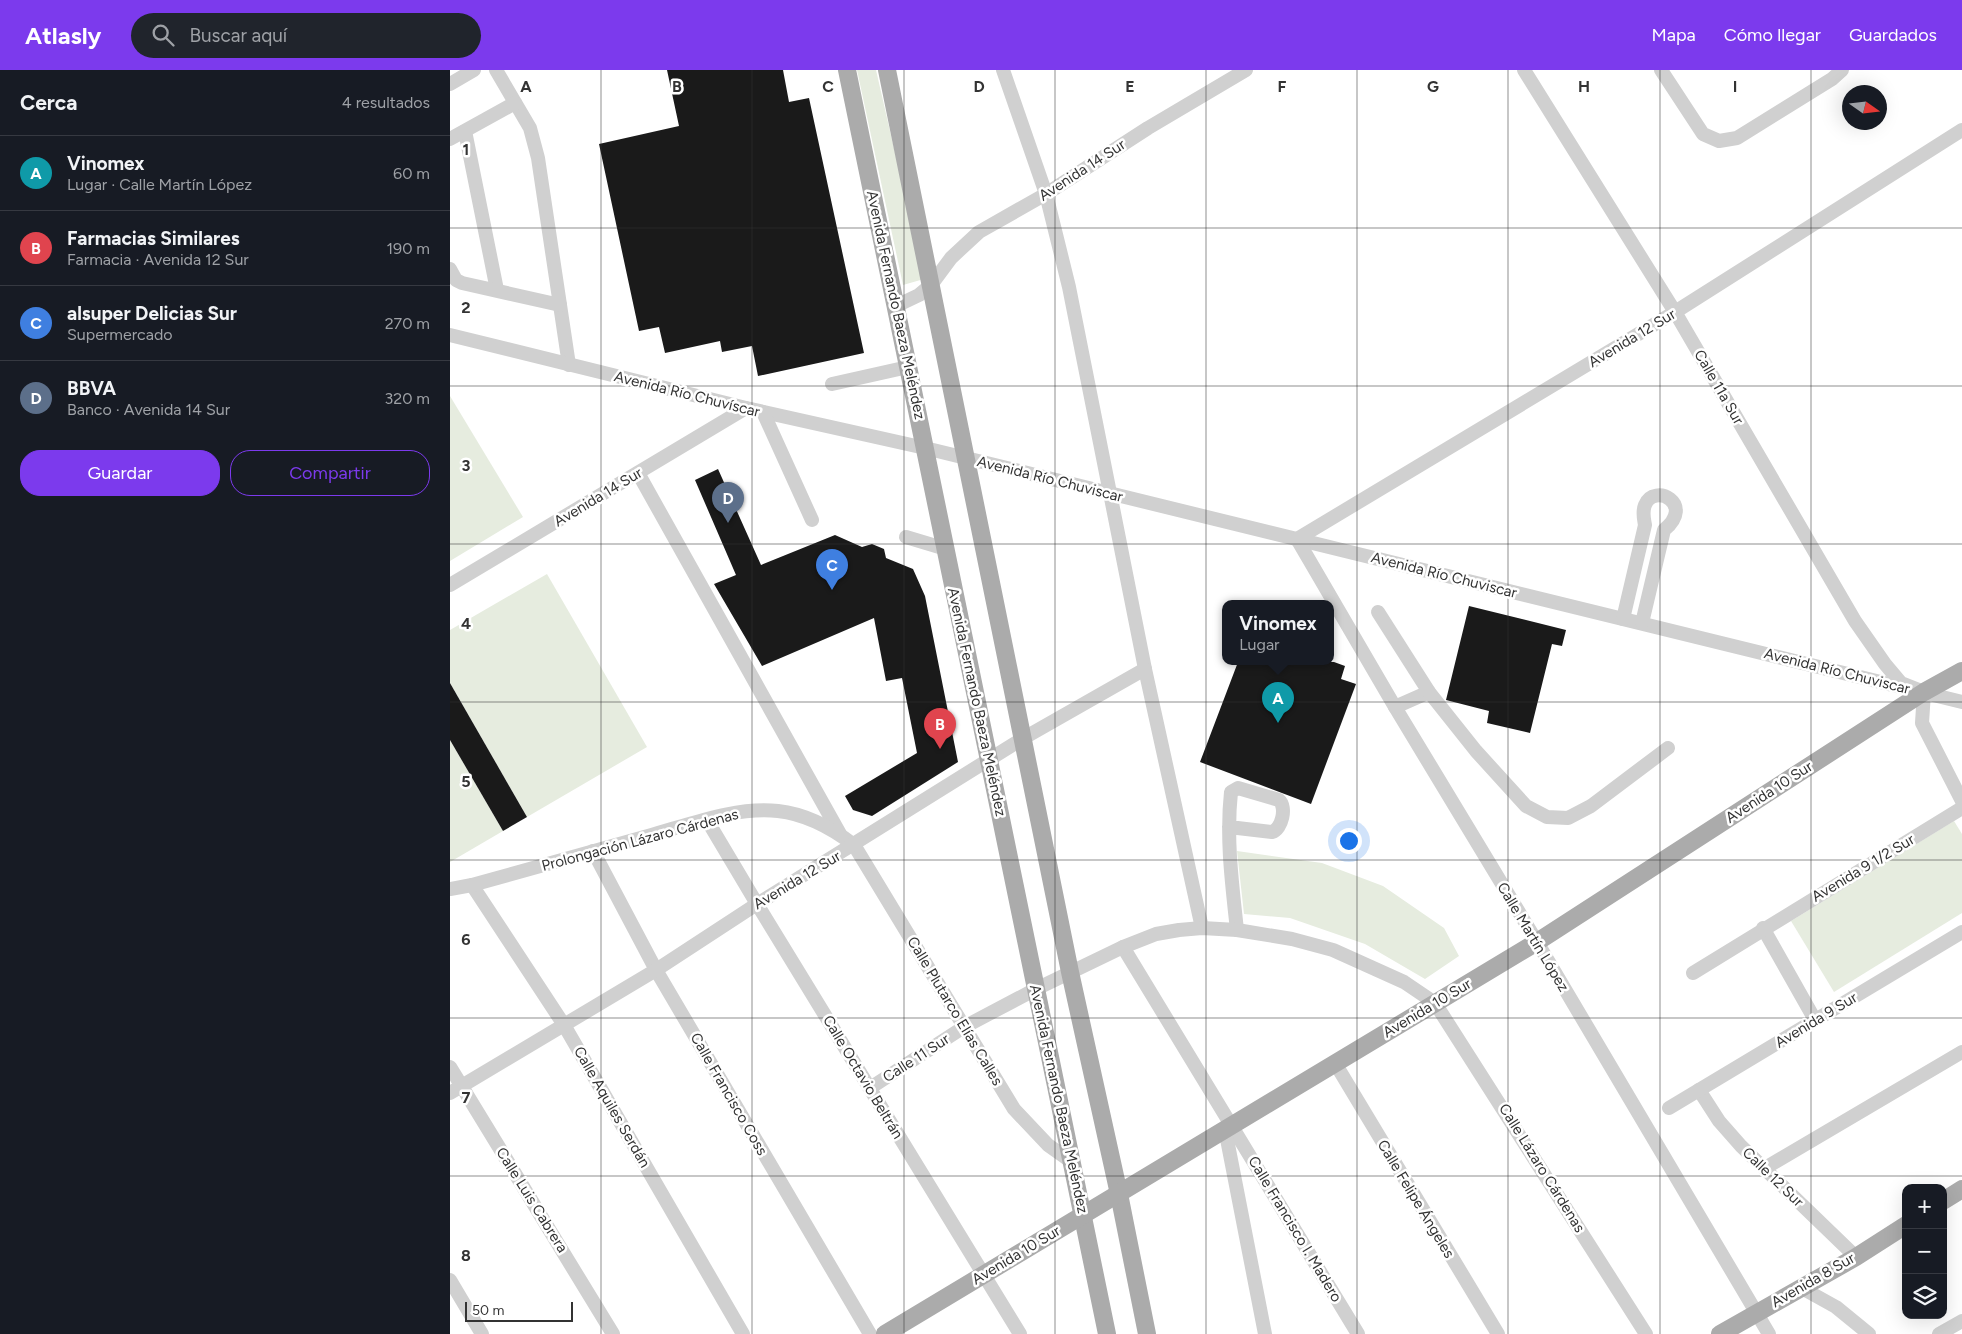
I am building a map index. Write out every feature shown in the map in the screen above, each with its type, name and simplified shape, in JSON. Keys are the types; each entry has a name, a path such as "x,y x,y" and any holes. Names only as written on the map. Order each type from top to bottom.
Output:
{"main road":[{"name":"Avenida Fernando Baeza Meléndez","path":"847,70 1107,1334"},
{"path":"887,70 1022,739 1147,1334"},
{"name":"Avenida 10 Sur","path":"885,1334 1537,942 1924,692 1962,672"},
{"path":"1947,1198 1962,1189"},
{"name":"Avenida 8 Sur","path":"1720,1334 1856,1257 1902,1228"}],"street":[{"path":"450,84 474,70"},
{"path":"496,70 530,128 538,158 569,365"},
{"path":"1004,70 1046,194 1069,287 1145,669 1202,928"},
{"name":"Avenida 14 Sur","path":"896,306 919,295 931,285 951,258 979,232 1046,194 1148,128 1246,70"},
{"name":"Calle 11a Sur","path":"1524,70 1675,312 1855,621 1884,664 1901,683 1924,692"},
{"path":"1661,70 1703,134 1719,141 1728,141 1737,138 1832,79 1842,70"},
{"path":"450,140 515,103"},
{"name":"Avenida 12 Sur","path":"1297,539 1675,312 1962,130"},
{"path":"465,131 497,290"},
{"path":"450,269 456,280 462,283 560,305"},
{"name":"Avenida Río Chuvíscar","path":"450,335 746,408 925,448"},
{"path":"832,384 908,367"},
{"name":"Avenida 14 Sur","path":"450,585 746,408"},
{"path":"763,412 812,520"},
{"name":"Avenida Río Chuviscar","path":"925,448 1962,702"},
{"path":"638,473 840,834"},
{"path":"1623,619 1645,525 1644,506 1652,497 1662,495 1672,500 1675,505 1676,516 1674,521 1664,530 1642,624"},
{"path":"906,538 946,549"},
{"name":"Calle Martín López","path":"1297,539 1333,600"},
{"name":"Calle Martín López","path":"1334,602 1770,1334"},
{"path":"1378,612 1429,692 1476,752 1526,806 1547,817 1568,818 1591,806 1668,748"},
{"name":"Avenida 12 Sur","path":"456,1089 656,970 756,904 854,845 1022,739 1145,669"},
{"path":"1395,707 1429,692"},
{"path":"1924,692 1922,723 1962,801"},
{"name":"Avenida 9 1/2 Sur","path":"1693,972 1962,808"},
{"name":"Prolongación Lázaro Cárdenas","path":"450,889 472,885 707,820 749,811 779,811 811,820 840,834 854,845"},
{"name":"Calle Octavio Beltrán","path":"707,820 756,904 1020,1334"},
{"path":"1229,827 1229,857 1237,930"},
{"name":"Calle Plutarco Elías Calles","path":"854,845 1014,1108 1048,1145 1072,1162"},
{"name":"Calle Francisco Coss","path":"593,851 656,970 870,1334"},
{"name":"Calle Aquiles Serdán","path":"472,885 564,1025 743,1334"},
{"path":"1123,947 1156,934 1202,928 1237,930 1292,939 1332,950 1404,982 1435,1003"},
{"path":"1763,928 1815,1020"},
{"name":"Avenida 9 Sur","path":"1669,1108 1962,932"},
{"name":"Calle 11 Sur","path":"870,1088 964,1027 1036,989 1123,947"},
{"name":"Calle Francisco I. Madero","path":"1123,947 1229,1127 1358,1334"},
{"name":"Calle Lázaro Cárdenas","path":"1435,1003 1646,1334"},
{"path":"1765,1168 1962,1052"},
{"name":"Calle Felipe Ángeles","path":"1335,1063 1498,1334"},
{"name":"Calle Luis Cabrera","path":"450,1066 456,1089 614,1334"},
{"name":"Calle 12 Sur","path":"1699,1090 1730,1135 1856,1257"},
{"path":"1229,1127 1265,1334"},
{"path":"450,1280 482,1334"},
{"path":"1800,1287 1836,1307 1869,1334"},
{"path":"1939,1334 1962,1321"}],"shaded area":[{"path":"857,70 876,70 924,279 903,285"},
{"path":"450,396 523,517 450,561"},
{"path":"547,574 647,747 527,817 450,683 450,630"},
{"path":"450,740 503,831 450,862"},
{"path":"1954,821 1962,834 1962,913 1834,992 1791,921"},
{"path":"1237,851 1322,863 1383,886 1444,928 1459,956 1425,979 1365,944 1290,918 1244,914"}],"building":[{"path":"667,70 783,70 789,102 809,98 864,353 758,376 752,346 722,352 720,341 665,353 659,327 639,331 599,144 679,126"},
{"path":"718,469 761,565 835,535 862,547 872,544 884,549 886,558 913,569 925,596 958,762 872,816 853,810 845,796 917,753 902,678 886,681 874,618 762,666 714,584 736,575 695,480"},
{"path":"1469,606 1566,630 1562,646 1552,644 1530,733 1487,723 1489,711 1446,700"},
{"path":"1334,662 1345,666 1341,679 1356,684 1311,804 1200,762 1237,665 1334,665"},
{"path":"450,683 527,817 503,831 450,740"}],"place":[{"name":"BBVA","path":"728,523"},
{"name":"alsuper Delicias Sur","path":"832,590"},
{"name":"Vinomex","path":"1278,723"},
{"name":"Farmacias Similares","path":"940,749"}]}
